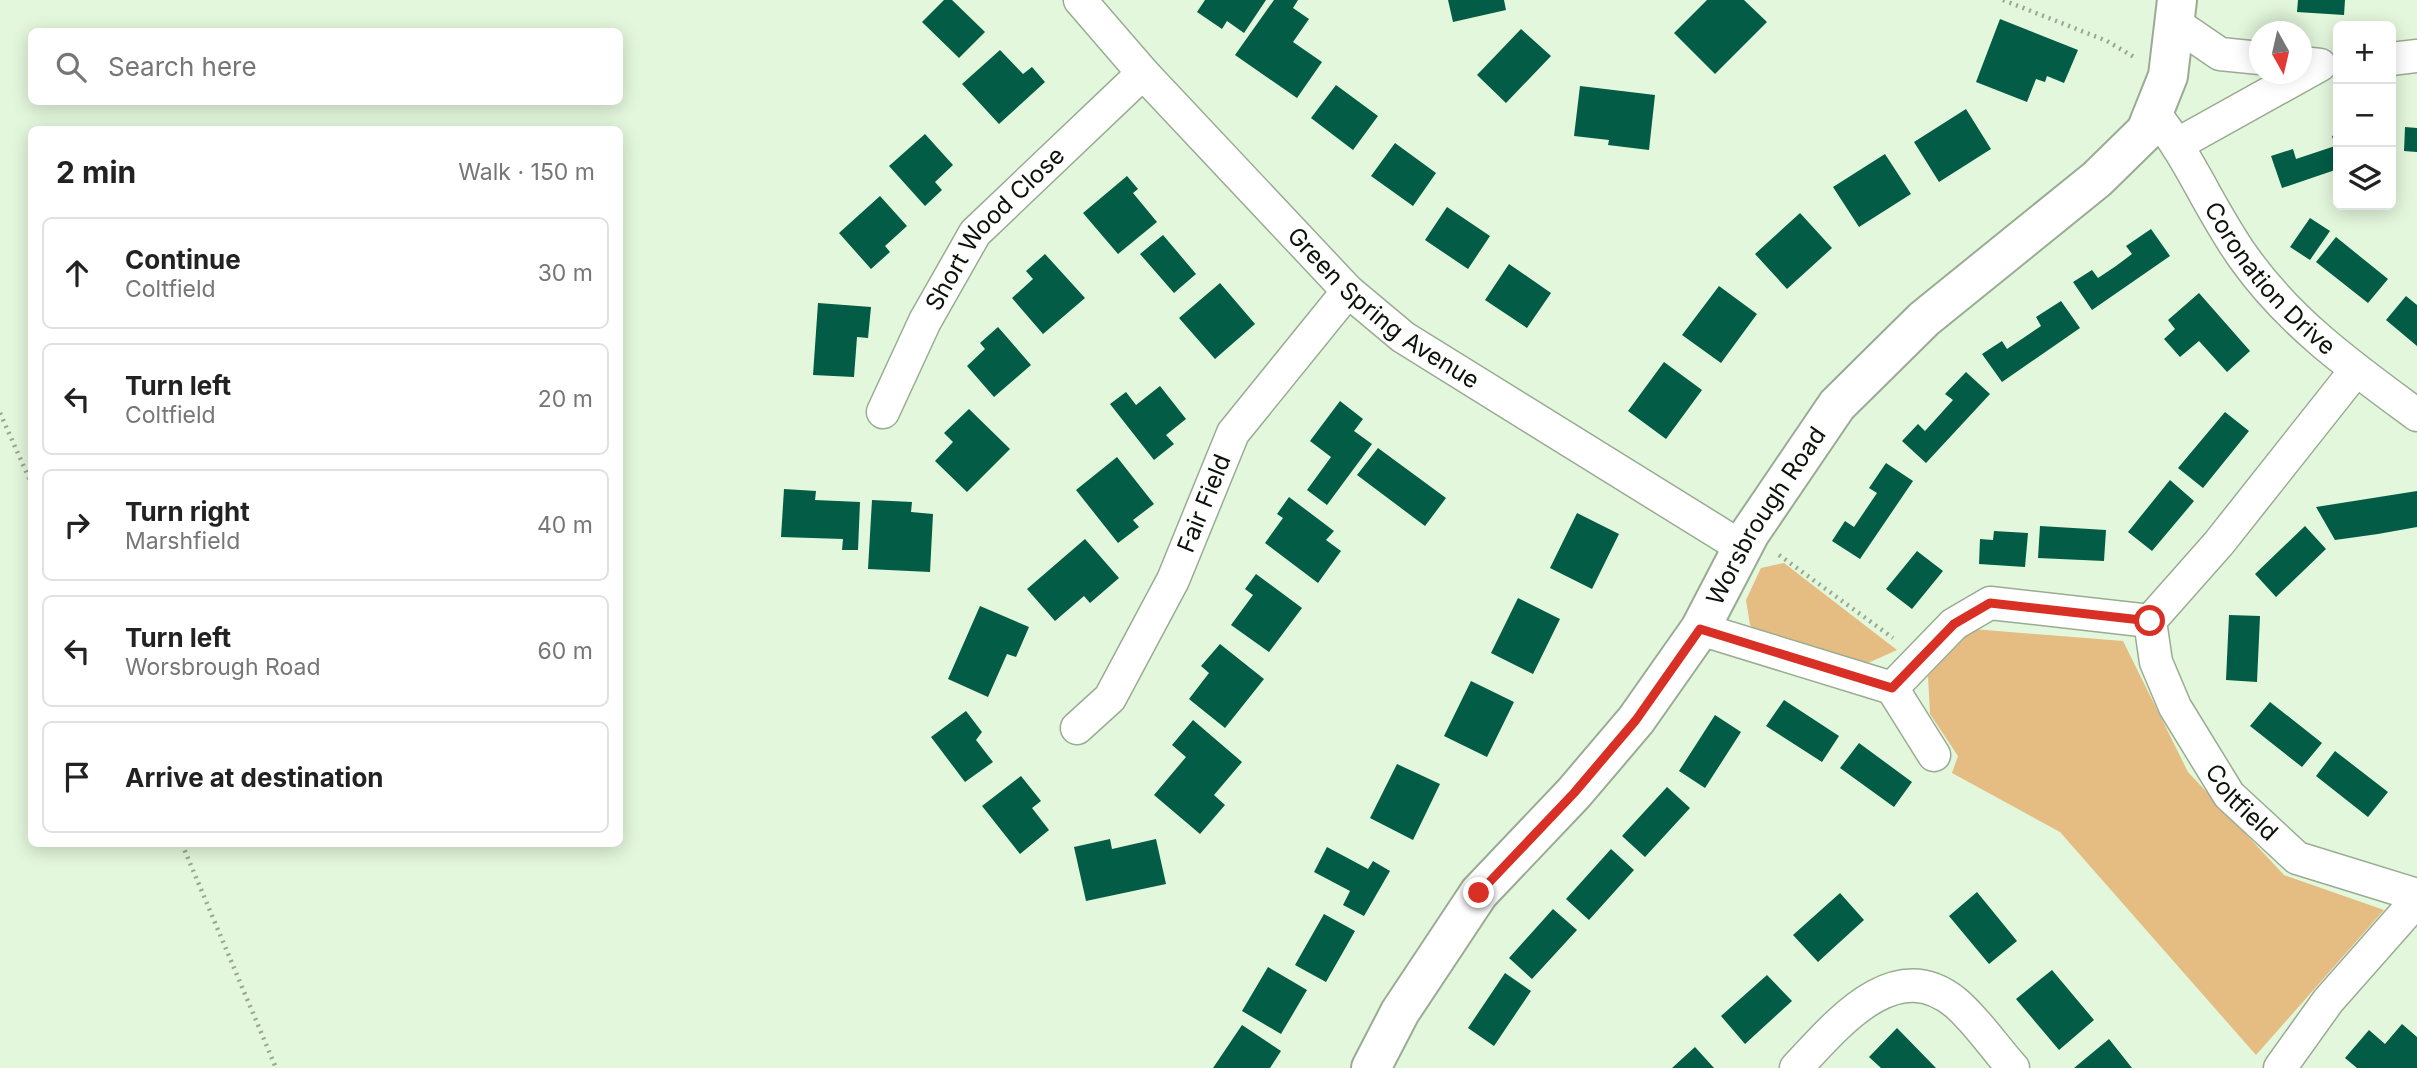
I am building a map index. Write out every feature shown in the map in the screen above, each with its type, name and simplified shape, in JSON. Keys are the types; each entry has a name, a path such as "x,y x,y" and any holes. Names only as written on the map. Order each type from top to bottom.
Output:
{"street":[{"name":"Green Spring Avenue","path":"1096,6 1143,72 1348,290 1403,337 1747,541"},
{"name":"Worsbrough Road","path":"1371,1068 1400,1012 1479,893 1574,793 1636,720 1700,629 1747,541 1836,405 1924,319 2097,179 2146,131 2168,76 2177,12"},
{"path":"2177,12 2220,54 2249,57"},
{"path":"2396,58 2417,56"},
{"path":"2178,144 2320,64"},
{"name":"Short Wood Close","path":"883,412 925,321 975,233 1143,72"},
{"name":"Coronation Drive","path":"2154,113 2178,144 2244,258 2305,330 2417,415"},
{"name":"Fair Field","path":"1077,728 1110,698 1173,580 1233,433 1348,290"},
{"path":"1892,688 1919,657 1954,624 1990,603 2150,621 2219,543 2356,370"},
{"name":"Coltfield","path":"2150,621 2157,662 2175,707 2229,794 2297,858 2417,897"},
{"path":"1700,629 1892,688 1934,755"},
{"path":"2280,1068 2328,1001 2417,897"},
{"path":"1796,1068 1869,997 1892,987 1914,985 1935,990 1956,1003 2013,1068"}],"path":[{"path":"2003,0 2107,41 2168,76"},
{"path":"0,413 28,476"},
{"path":"1747,541 1919,657"},
{"path":"183,847 276,1068"}],"shaded area":[{"path":"1784,563 1897,650 1868,663 1765,638 1750,625 1746,600 1761,568"},
{"path":"1973,629 2123,641 2188,772 2284,875 2384,910 2256,1055 2060,832 1952,773 1958,756 1930,714 1928,676"}],"building":[{"path":"944,0 952,0 985,32 959,58 922,22"},
{"path":"1205,0 1266,0 1244,33 1227,21 1222,29 1197,12"},
{"path":"1274,0 1298,0 1293,8 1309,19 1293,42 1322,62 1297,98 1235,55"},
{"path":"1448,0 1504,0 1506,10 1453,22"},
{"path":"1707,0 1744,0 1767,22 1715,74 1674,33"},
{"path":"2298,0 2345,0 2344,15 2297,12"},
{"path":"2000,19 2078,50 2064,83 2047,76 2045,82 2036,79 2027,102 1976,82"},
{"path":"1521,29 1551,56 1506,103 1477,75"},
{"path":"1000,50 1023,74 1032,67 1045,82 999,124 962,84"},
{"path":"1336,85 1378,116 1353,150 1311,118"},
{"path":"1580,86 1655,95 1649,150 1608,145 1609,140 1574,136"},
{"path":"1966,109 1991,149 1939,182 1914,142"},
{"path":"2405,127 2417,128 2417,152 2404,151"},
{"path":"925,134 953,165 935,182 942,190 925,206 889,166"},
{"path":"1395,143 1436,173 1413,206 1371,176"},
{"path":"2333,147 2333,171 2282,188 2271,156 2293,149 2296,159"},
{"path":"1885,154 1911,194 1859,227 1833,187"},
{"path":"1127,176 1138,189 1133,193 1157,222 1118,254 1083,213"},
{"path":"880,196 907,226 885,246 890,252 871,269 839,233"},
{"path":"1447,207 1490,236 1468,269 1425,240"},
{"path":"1800,213 1832,248 1787,289 1755,254"},
{"path":"2310,218 2330,231 2310,260 2290,247"},
{"path":"2151,229 2170,256 2092,310 2073,282 2092,270 2098,278 2116,266 2132,254 2126,246"},
{"path":"1163,235 1196,274 1174,293 1140,254"},
{"path":"2336,237 2388,279 2368,303 2316,262"},
{"path":"1045,254 1085,298 1043,334 1012,298 1033,279 1026,271"},
{"path":"1509,264 1551,293 1527,328 1485,300"},
{"path":"1220,283 1255,324 1215,359 1179,318"},
{"path":"1719,286 1757,314 1721,363 1682,335"},
{"path":"2199,293 2250,351 2227,372 2199,341 2180,357 2164,339 2175,329 2168,320"},
{"path":"2406,296 2417,305 2417,346 2386,320"},
{"path":"2061,301 2080,328 2002,382 1982,354 2002,341 2007,349 2041,326 2036,317"},
{"path":"818,303 871,307 868,338 857,337 854,377 813,375"},
{"path":"998,327 1031,365 994,397 967,366 985,349 980,343"},
{"path":"1664,362 1702,390 1666,439 1628,411"},
{"path":"1966,372 1990,394 1926,463 1902,441 1918,424 1925,431 1953,400 1945,394"},
{"path":"1160,386 1186,419 1166,435 1174,444 1154,460 1110,404 1126,392 1136,405"},
{"path":"1340,401 1363,419 1354,431 1372,444 1327,505 1307,490 1331,457 1310,441"},
{"path":"969,409 1010,449 967,492 935,461 953,442 944,433"},
{"path":"2225,412 2249,431 2203,488 2178,468"},
{"path":"1378,448 1446,498 1425,526 1357,475"},
{"path":"1117,457 1154,504 1133,520 1139,527 1118,543 1076,490"},
{"path":"1886,463 1913,481 1860,559 1832,541 1845,521 1854,527 1877,493 1869,488"},
{"path":"2170,480 2194,501 2152,551 2128,532"},
{"path":"784,489 816,491 815,500 860,502 858,550 842,550 843,539 781,537"},
{"path":"2417,491 2417,527 2378,534 2335,540 2316,507"},
{"path":"1289,497 1334,531 1326,540 1341,551 1318,583 1265,543 1283,518 1277,514"},
{"path":"872,500 912,502 911,512 933,514 930,572 868,569"},
{"path":"1577,513 1619,534 1592,589 1550,568"},
{"path":"2040,526 2106,530 2104,561 2038,558"},
{"path":"2305,526 2326,549 2276,597 2255,574"},
{"path":"1994,531 2028,533 2025,567 1979,564 1980,539 1993,540"},
{"path":"1085,539 1119,578 1090,603 1084,596 1055,621 1027,589"},
{"path":"1917,551 1943,571 1912,609 1886,589"},
{"path":"1256,574 1302,608 1269,652 1231,625 1253,595 1245,589"},
{"path":"1518,598 1560,619 1533,674 1491,653"},
{"path":"980,606 1029,627 1016,657 1007,654 988,697 948,679"},
{"path":"2229,615 2260,616 2257,682 2226,680"},
{"path":"1220,644 1264,679 1225,728 1189,699 1209,673 1201,666"},
{"path":"1471,681 1514,702 1487,757 1444,736"},
{"path":"1784,700 1839,736 1822,762 1766,726"},
{"path":"2270,702 2322,743 2302,767 2250,726"},
{"path":"966,711 982,732 976,740 993,762 965,782 931,737"},
{"path":"1715,715 1741,732 1705,788 1679,771"},
{"path":"1193,720 1242,762 1214,795 1225,805 1200,834 1154,795 1186,757 1172,745"},
{"path":"1859,743 1912,782 1894,807 1840,768"},
{"path":"2335,751 2388,792 2368,817 2316,776"},
{"path":"1397,764 1440,784 1413,840 1370,818"},
{"path":"1021,776 1041,801 1032,808 1049,830 1020,854 982,806"},
{"path":"1667,787 1690,808 1645,857 1622,836"},
{"path":"1110,839 1112,849 1156,839 1166,884 1086,901 1074,847"},
{"path":"1327,847 1368,869 1373,861 1390,871 1364,916 1343,905 1350,891 1314,872"},
{"path":"1611,849 1634,870 1589,920 1566,899"},
{"path":"1977,892 2017,941 1989,964 1949,916"},
{"path":"1840,893 1864,920 1818,962 1793,935"},
{"path":"1553,909 1577,930 1532,979 1509,958"},
{"path":"1324,914 1355,931 1326,982 1295,965"},
{"path":"1268,967 1307,990 1281,1034 1242,1011"},
{"path":"2052,970 2094,1020 2059,1050 2016,999"},
{"path":"1505,973 1531,991 1494,1046 1468,1028"},
{"path":"1767,975 1792,1001 1745,1044 1721,1016"},
{"path":"2402,1024 2417,1037 2417,1068 2357,1068 2345,1058 2369,1030 2385,1044"},
{"path":"1242,1025 1281,1051 1270,1068 1213,1068"},
{"path":"1897,1028 1936,1068 1881,1068 1869,1057"},
{"path":"2109,1039 2132,1068 2074,1068"},
{"path":"1695,1047 1714,1068 1672,1068"}],"route":[{"path":"1479,893 1574,793 1636,720 1700,629 1892,688 1919,657 1954,624 1990,603 2150,621"}]}
